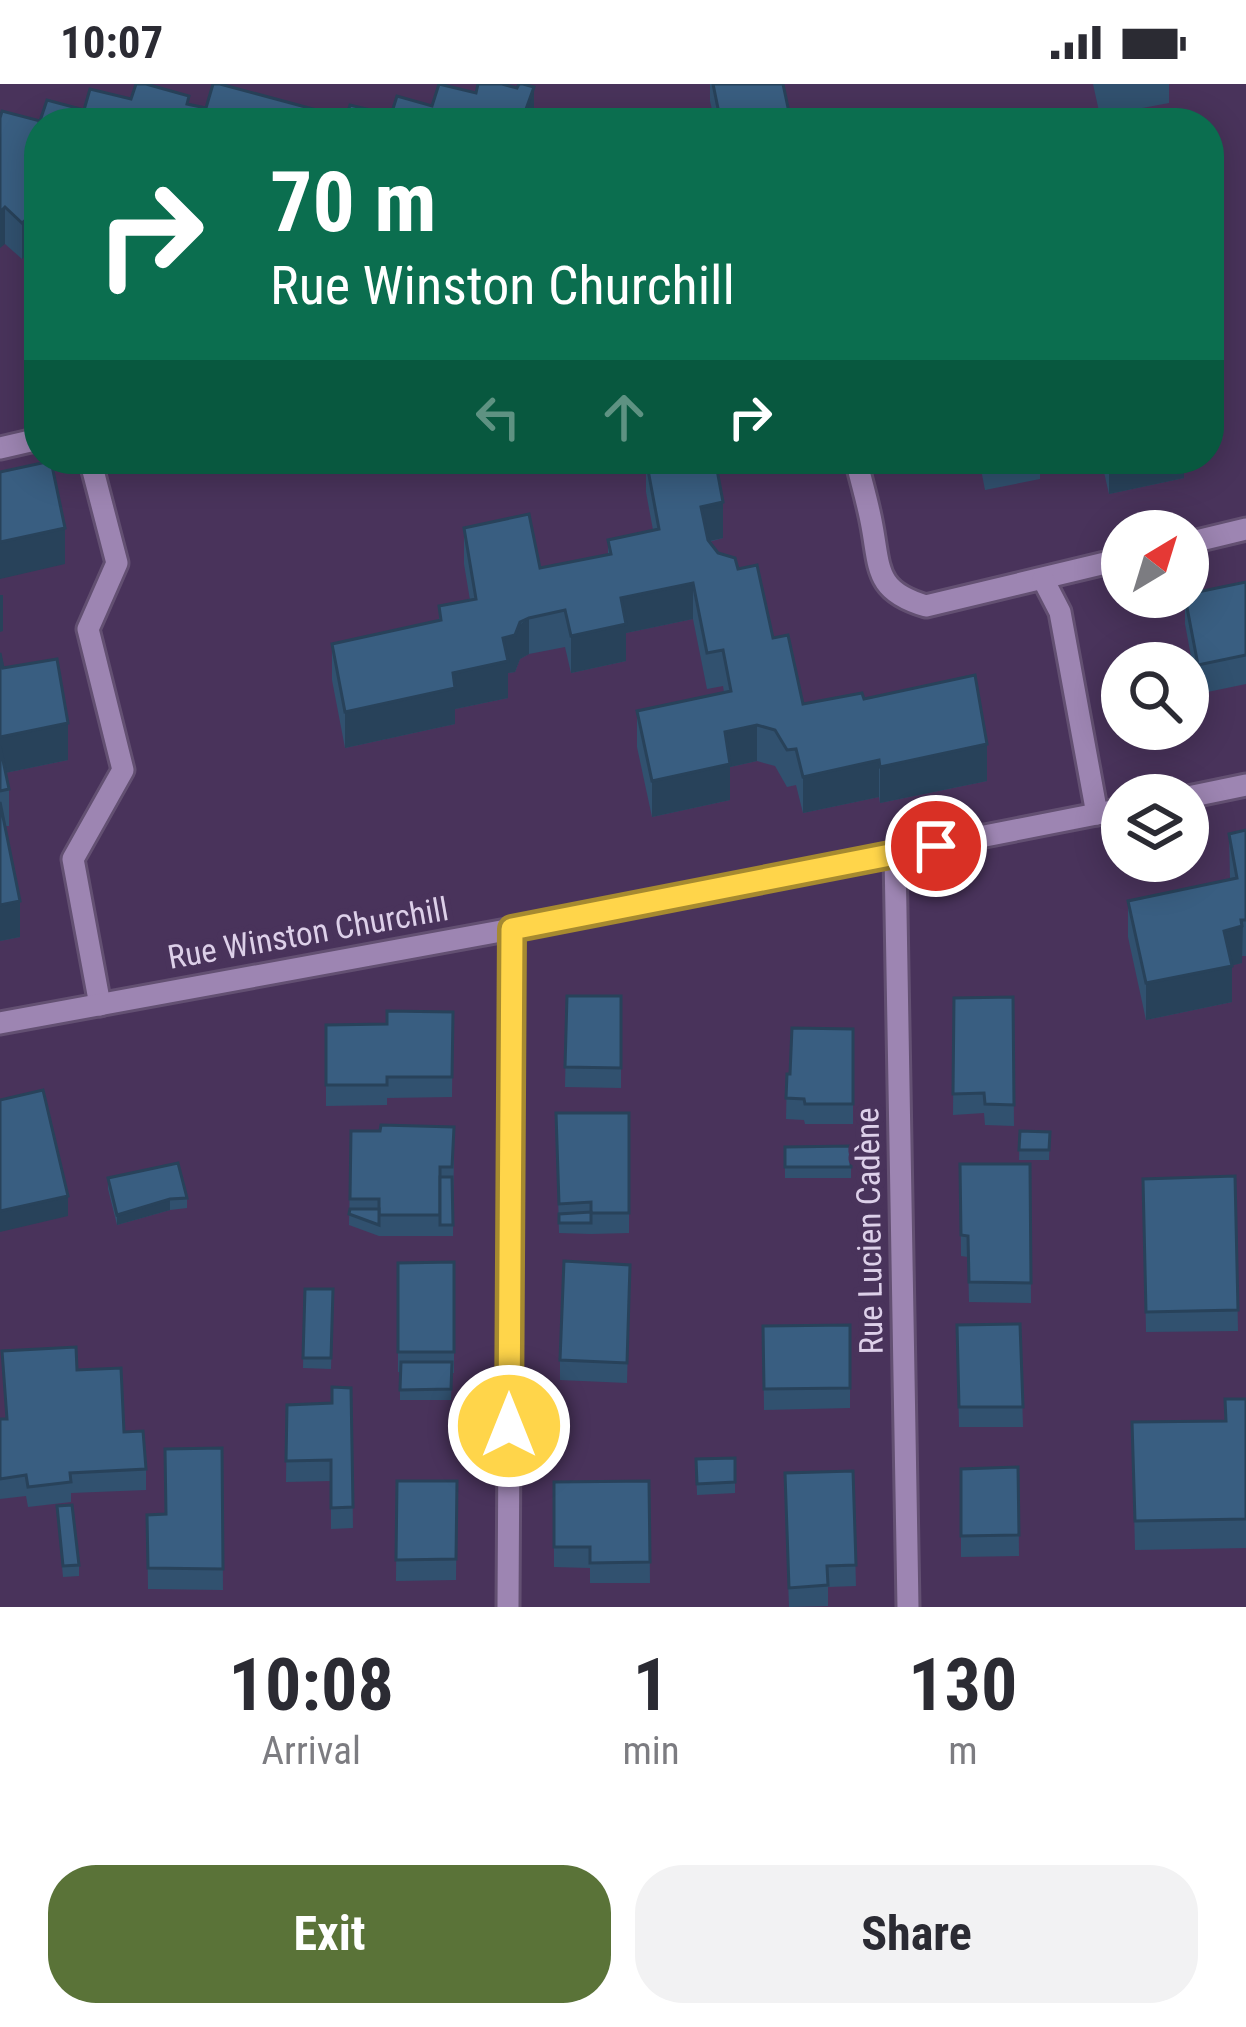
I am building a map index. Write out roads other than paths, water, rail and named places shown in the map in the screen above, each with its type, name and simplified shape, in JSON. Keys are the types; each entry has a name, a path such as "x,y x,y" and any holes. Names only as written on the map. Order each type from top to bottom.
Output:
{"street":[{"path":"94,474 118,563 88,629 123,770 74,859 100,1005"},
{"path":"860,474 878,571 904,599 926,606 1101,565"},
{"path":"1209,538 1246,529"},
{"path":"1042,579 1060,612 1097,814"},
{"path":"1209,792 1246,785"},
{"name":"Rue Winston Churchill","path":"0,1023 1101,813"},
{"name":"Rue Lucien Cadène","path":"896,854 908,1607"},
{"path":"508,1607 512,929"}]}
